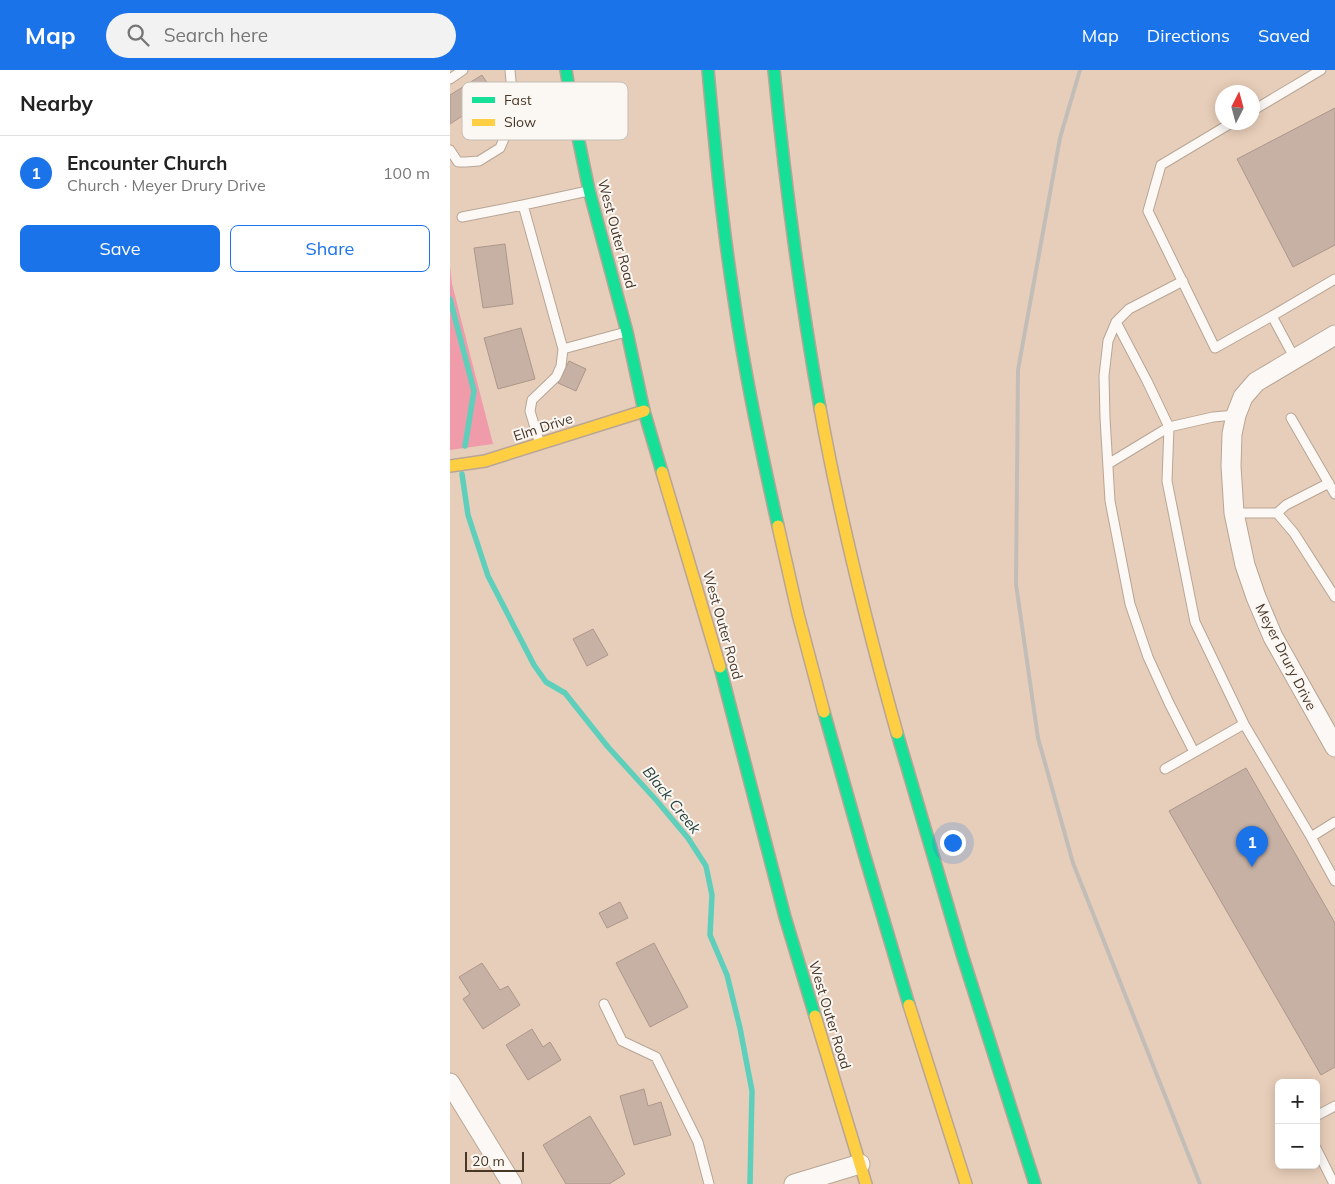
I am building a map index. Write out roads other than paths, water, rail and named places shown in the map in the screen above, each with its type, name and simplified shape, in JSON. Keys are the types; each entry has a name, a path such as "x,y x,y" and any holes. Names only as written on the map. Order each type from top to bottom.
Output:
{"main road":[{"path":"708,70 723,220 739,328 757,434 802,634 864,854 966,1184"},
{"path":"774,70 792,234 810,353 831,465 854,570 946,901 1035,1184"},
{"name":"West Outer Road","path":"579,140 589,190 627,332 644,411 721,670 785,917 866,1184"},
{"name":"Elm Drive","path":"450,466 485,461 644,411"}],"street":[{"name":"Meyer Drury Drive","path":"1335,335 1256,382 1243,397 1236,415 1232,434 1231,466 1234,513 1245,564 1256,597 1269,629 1335,747"},
{"path":"450,1083 512,1184"},
{"path":"794,1184 860,1164"}],"lane":[{"path":"450,79 463,70"},
{"path":"1260,106 1321,70"},
{"path":"1220,130 1161,165 1148,211 1215,348 1335,280"},
{"path":"450,150 458,162 479,161 500,148 503,140"},
{"path":"462,217 589,190"},
{"path":"522,205 563,349 561,366 556,377 532,400 530,411 540,444"},
{"path":"1182,282 1129,309 1116,322 1108,341 1104,376 1105,418 1110,501 1130,604 1148,657 1194,752"},
{"path":"1272,316 1295,358"},
{"path":"1116,322 1147,381 1168,427 1167,481 1196,622 1244,724 1335,881"},
{"path":"563,349 627,332"},
{"path":"1108,464 1168,427 1213,416 1236,415"},
{"path":"1291,418 1335,494"},
{"path":"1234,513 1278,512 1286,505 1329,483"},
{"path":"1278,512 1294,533 1335,598"},
{"path":"1165,769 1244,724"},
{"path":"1311,837 1335,822"},
{"path":"604,1004 622,1040 656,1057 698,1142 709,1184"},
{"path":"1320,1114 1335,1106"},
{"path":"1320,1154 1331,1170 1334,1184"}],"waterway":[{"name":"Black Creek","path":"450,299 474,391 465,446"},
{"name":"Black Creek","path":"462,474 468,515 488,576 534,665 546,682 565,693 608,747 688,838 706,866 712,895 710,935 727,975 740,1028 752,1091 750,1184"}],"railway":[{"path":"1080,70 1060,138 1018,370 1016,584 1038,738 1073,863 1200,1184"}],"place":[{"name":"Encounter Church","path":"1252,867"}]}
